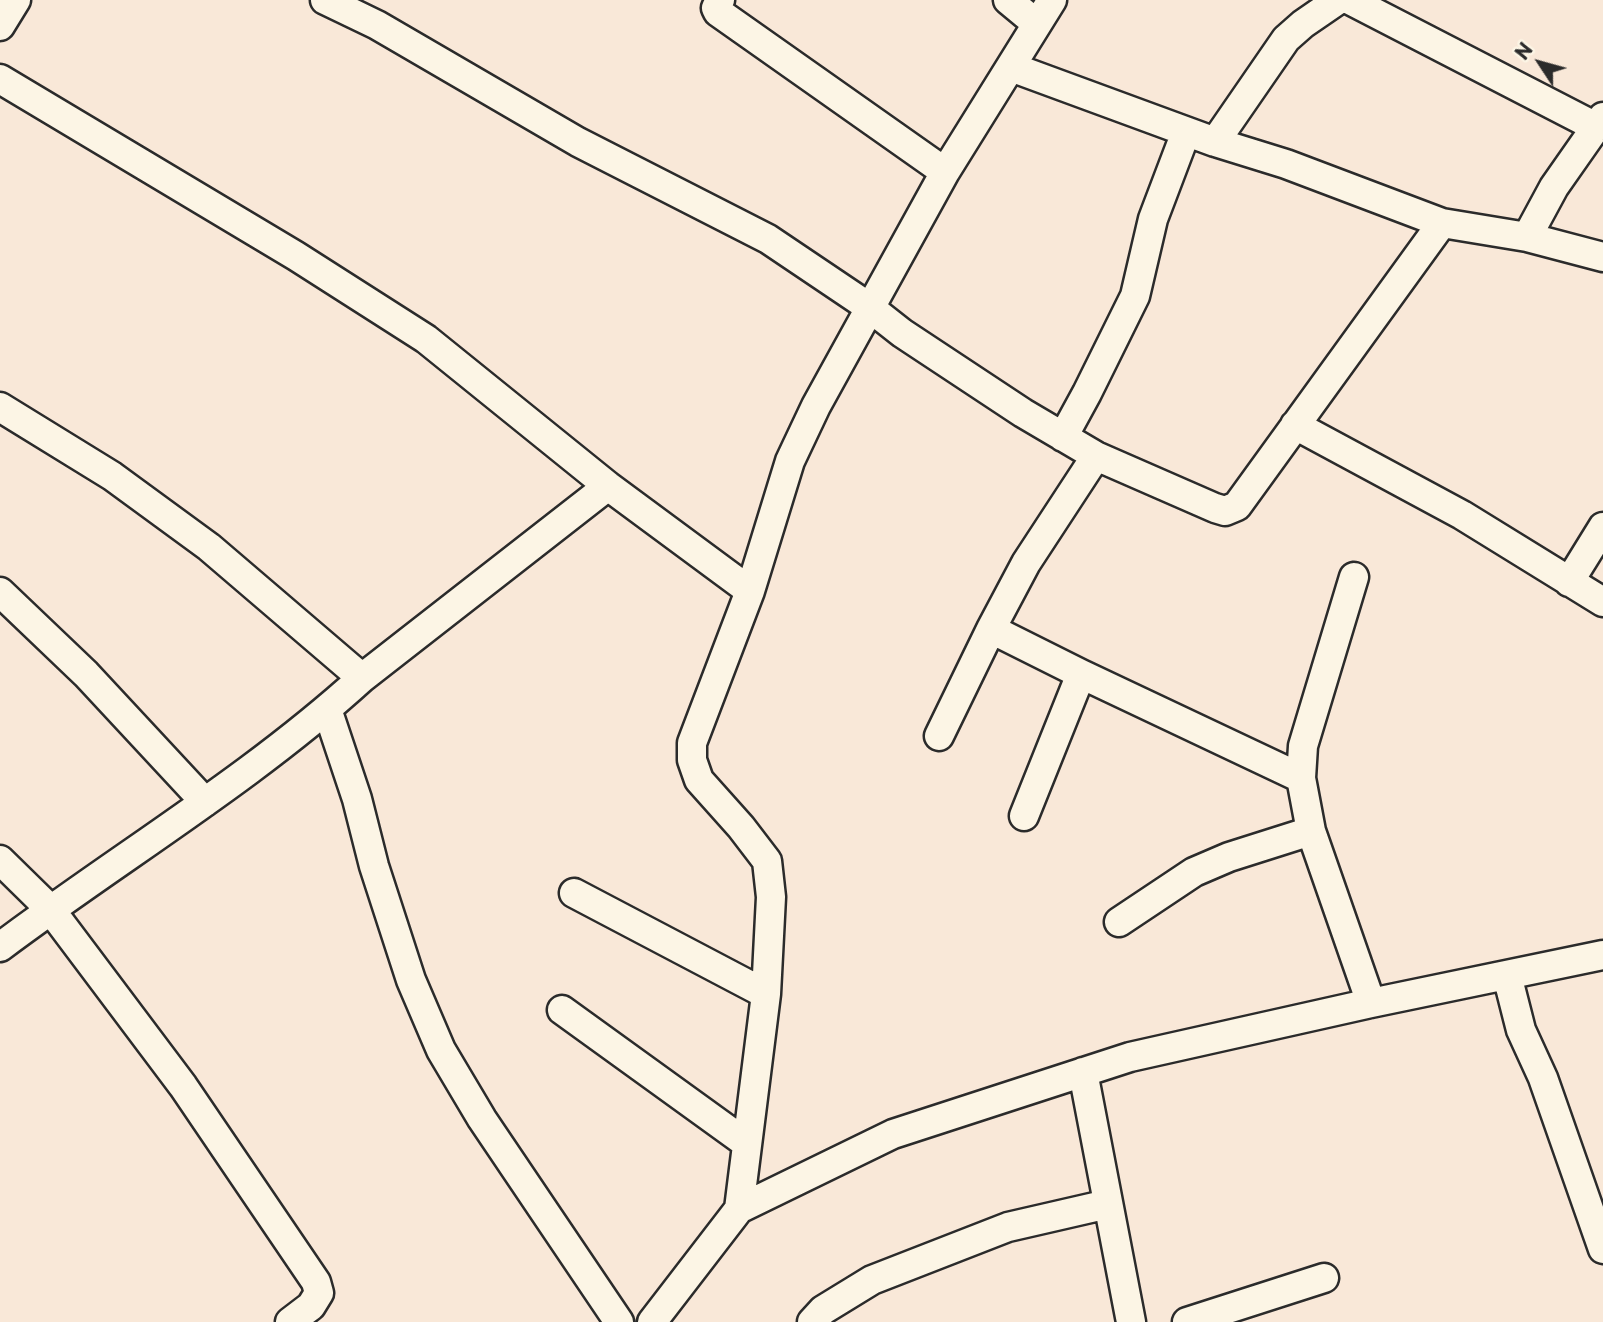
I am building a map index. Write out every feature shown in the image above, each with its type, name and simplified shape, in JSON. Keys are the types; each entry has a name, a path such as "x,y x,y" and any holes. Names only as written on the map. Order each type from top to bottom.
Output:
{"street":[{"path":"0,26 16,0"},
{"path":"325,0 377,25 578,142 768,239 869,307 902,333 1096,456 1226,511 1237,506 1442,223"},
{"path":"720,0 716,8 718,12 945,172"},
{"path":"1009,0 1037,24"},
{"path":"739,1209 766,994 771,897 767,861 699,780 692,760 692,743 750,592 790,461 816,406 945,172 1052,0"},
{"path":"1215,142 1286,39 1338,0"},
{"path":"1350,0 1600,122 1554,187 1527,237"},
{"path":"1011,67 1186,132 1286,164 1442,223 1527,237 1603,257"},
{"path":"0,79 284,249 426,339 608,486 750,592"},
{"path":"1063,437 1135,296 1153,219 1186,132"},
{"path":"0,407 112,477 209,547 362,678"},
{"path":"1295,425 1462,515 1603,602"},
{"path":"939,736 991,628 1026,564 1096,456"},
{"path":"0,947 50,909 205,802 608,486"},
{"path":"1569,582 1603,527"},
{"path":"1354,577 1303,746 1301,778 1311,831 1371,1003"},
{"path":"0,592 86,674 205,802"},
{"path":"991,628 1081,674 1301,778"},
{"path":"1024,816 1081,674"},
{"path":"327,709 357,799 374,866 411,981 441,1050 482,1119 620,1322"},
{"path":"1119,922 1194,873 1229,857 1311,831"},
{"path":"0,860 50,909 183,1086 316,1282 319,1293 312,1306 290,1322"},
{"path":"574,893 766,994"},
{"path":"652,1322 739,1209 893,1134 1130,1057 1603,955"},
{"path":"1507,975 1521,1030 1600,1230"},
{"path":"562,1010 746,1143"},
{"path":"1083,1072 1131,1322"},
{"path":"812,1322 823,1310 872,1280 1008,1227 1108,1204"},
{"path":"1187,1322 1324,1278"}]}
